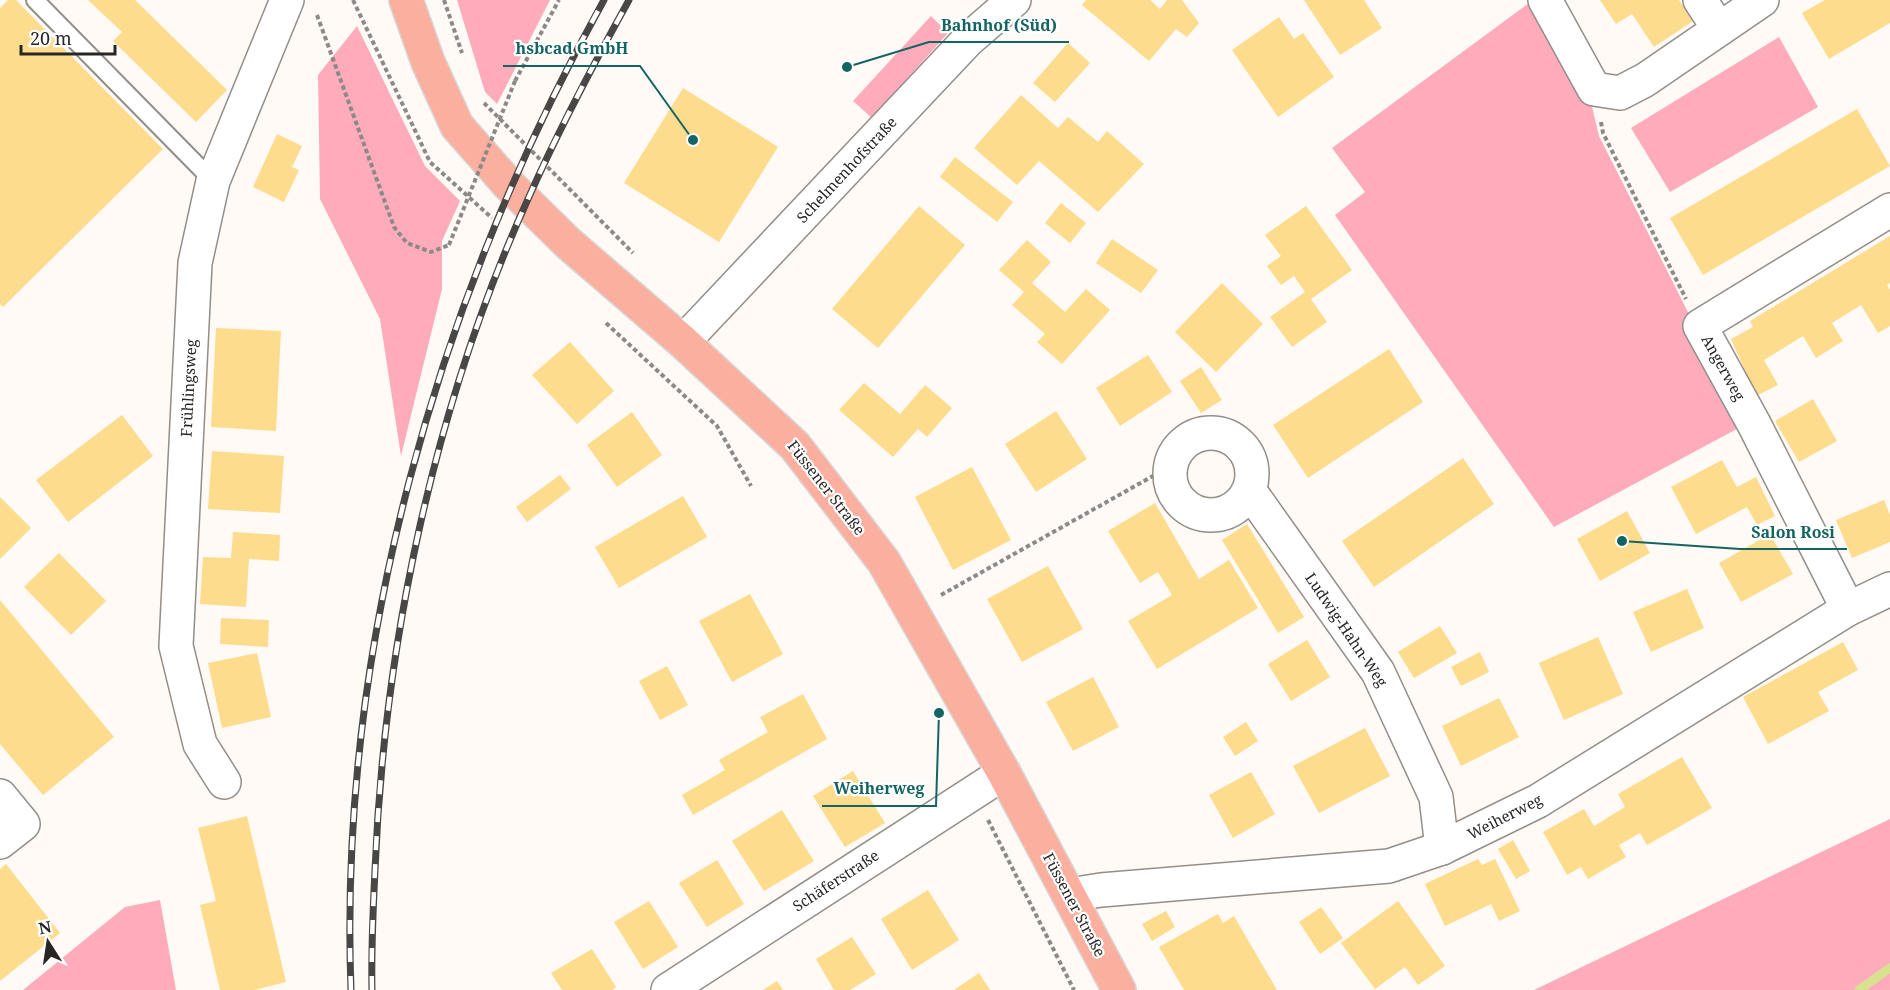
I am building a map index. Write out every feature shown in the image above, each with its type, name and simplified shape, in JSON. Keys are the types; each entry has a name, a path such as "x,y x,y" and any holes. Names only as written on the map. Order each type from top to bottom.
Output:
{"main road":[{"name":"Füssener Straße","path":"406,0 428,62 457,126 509,185 568,243 682,342 795,446 884,562 1004,773 1119,990"}],"street":[{"name":"Schelmenhofstraße","path":"682,342 968,40 1014,0"},
{"path":"1545,0 1594,89 1620,93 1645,80 1762,0"},
{"path":"1700,0 1719,29"},
{"name":"Frühlingsweg","path":"224,782 200,744 176,646 195,263 213,181 302,6"},
{"name":"Angerweg","path":"1848,609 1754,424 1700,326 1890,210"},
{"path":"1209,432 1222,434 1235,440 1248,456 1252,477 1249,490 1231,510 1219,515 1199,513 1182,504 1173,493 1169,467 1174,453 1183,442 1195,435 1209,432"},
{"name":"Ludwig-Hahn-Weg","path":"1249,490 1378,672 1436,796 1442,848"},
{"name":"Weiherweg","path":"1069,896 1101,890 1389,866 1442,848 1538,801 1848,609 1890,590"},
{"name":"Schäferstraße","path":"668,990 1004,773"},
{"path":"0,796 23,824 0,842"}],"lane":[{"path":"35,0 213,181"}],"path":[{"path":"302,6 394,227 407,243 431,252 449,245 515,81 560,0"},
{"path":"1594,89 1603,133 1700,326"},
{"path":"934,599 1169,467"}],"shaded area":[{"path":"457,0 550,0 497,104 485,92"},
{"path":"1533,0 1588,90 1599,136 1697,330 1748,423 1554,527 1335,215 1365,192 1332,148"},
{"path":"931,16 948,33 872,118 853,101"},
{"path":"357,26 425,166 460,201 442,241 442,289 401,456 380,319 320,199 318,75"},
{"path":"1779,37 1818,107 1670,192 1631,128"},
{"path":"1890,819 1890,990 1534,990"},
{"path":"160,900 176,990 23,990 125,907"}],"building":[{"path":"8,0 16,0 163,149 3,307 0,304 0,8"},
{"path":"88,0 135,0 227,90 196,122 113,41 122,32"},
{"path":"1086,0 1150,0 1160,9 1167,0 1182,0 1199,23 1187,37 1176,29 1149,61 1082,5"},
{"path":"1304,0 1364,0 1382,28 1340,55"},
{"path":"1600,0 1679,0 1693,21 1654,47 1632,14 1616,24"},
{"path":"1825,0 1890,0 1890,23 1829,59 1802,13"},
{"path":"1279,17 1294,39 1303,33 1334,77 1278,117 1232,50"},
{"path":"1068,43 1090,63 1055,102 1033,83"},
{"path":"683,88 778,147 719,242 624,183"},
{"path":"1021,95 1058,128 1068,117 1098,142 1107,131 1144,164 1098,212 1039,161 1017,185 974,148"},
{"path":"1857,109 1890,166 1703,275 1670,218"},
{"path":"277,134 302,146 292,167 299,170 284,202 253,187"},
{"path":"955,157 1013,202 997,222 940,177"},
{"path":"1061,203 1086,223 1070,243 1045,223"},
{"path":"919,206 965,245 878,348 832,309"},
{"path":"1306,206 1352,270 1311,299 1327,322 1292,347 1270,317 1305,292 1294,276 1281,285 1267,266 1281,256 1265,235"},
{"path":"1890,236 1890,283 1887,285 1890,290 1890,326 1878,333 1861,305 1832,323 1843,341 1816,358 1803,336 1764,360 1778,385 1756,396 1731,339 1753,327 1750,321"},
{"path":"1112,239 1158,270 1141,293 1096,263"},
{"path":"1027,240 1051,262 1032,283 1065,312 1086,289 1110,310 1062,364 1037,342 1045,334 1012,305 1024,292 999,270"},
{"path":"1222,283 1263,324 1216,372 1175,332"},
{"path":"216,328 281,331 276,431 211,427"},
{"path":"570,342 614,391 577,424 532,375"},
{"path":"1389,349 1423,402 1308,478 1273,425"},
{"path":"1148,355 1172,392 1120,426 1096,388"},
{"path":"1201,367 1222,400 1201,413 1180,381"},
{"path":"864,383 900,414 925,385 952,408 927,437 918,429 893,457 839,410"},
{"path":"1813,399 1837,441 1799,462 1775,421"},
{"path":"1056,411 1087,459 1036,492 1005,444"},
{"path":"632,412 662,455 617,487 587,445"},
{"path":"122,415 153,456 68,522 36,480"},
{"path":"212,451 284,456 280,513 208,509"},
{"path":"1463,458 1494,504 1374,587 1342,541"},
{"path":"1722,460 1737,487 1756,477 1775,516 1757,525 1747,507 1696,534 1671,487"},
{"path":"972,467 1011,540 953,570 915,497"},
{"path":"560,475 571,489 527,522 516,507"},
{"path":"683,496 707,537 619,588 595,547"},
{"path":"0,497 31,528 0,559"},
{"path":"1884,500 1890,515 1890,542 1852,558 1836,520"},
{"path":"1155,503 1199,579 1229,560 1258,608 1157,669 1128,621 1172,595 1158,572 1140,583 1108,531"},
{"path":"1627,511 1650,553 1600,581 1577,539"},
{"path":"1247,524 1304,617 1278,633 1222,540"},
{"path":"233,532 280,535 279,561 249,559 246,607 200,604 203,557 231,558"},
{"path":"1770,534 1793,574 1741,602 1719,563"},
{"path":"59,553 106,601 71,635 24,587"},
{"path":"1048,566 1083,629 1022,662 987,599"},
{"path":"1687,589 1704,628 1651,652 1633,612"},
{"path":"750,594 783,654 732,682 699,621"},
{"path":"0,600 114,737 43,795 0,744"},
{"path":"221,618 269,620 268,647 220,644"},
{"path":"1440,626 1457,653 1414,678 1398,652"},
{"path":"1598,637 1623,694 1564,720 1539,663"},
{"path":"1307,640 1330,677 1291,701 1268,664"},
{"path":"1843,642 1858,670 1818,692 1829,711 1768,744 1743,697"},
{"path":"1480,652 1489,672 1461,686 1451,667"},
{"path":"257,653 271,717 222,728 208,663"},
{"path":"667,666 688,705 660,720 639,681"},
{"path":"1093,677 1119,727 1073,751 1046,702"},
{"path":"803,694 827,739 693,815 682,795 725,770 719,760 768,732 760,717"},
{"path":"1499,698 1519,737 1461,766 1442,726"},
{"path":"1246,722 1258,741 1235,756 1223,737"},
{"path":"1365,728 1390,776 1319,813 1293,766"},
{"path":"1682,757 1712,808 1647,845 1640,833 1619,845 1626,857 1588,879 1581,867 1567,875 1543,832 1584,809 1594,826 1625,807 1618,794"},
{"path":"853,771 885,823 845,847 813,796"},
{"path":"1251,772 1275,814 1233,838 1209,795"},
{"path":"782,810 814,861 764,891 732,841"},
{"path":"247,816 286,982 254,990 220,990 200,905 216,901 198,828"},
{"path":"1513,840 1530,871 1516,879 1498,849"},
{"path":"1478,859 1482,865 1495,859 1520,911 1499,921 1491,904 1445,926 1425,884"},
{"path":"717,860 744,904 707,927 679,883"},
{"path":"6,864 60,933 0,981 0,869"},
{"path":"928,890 959,940 912,970 881,919"},
{"path":"649,901 678,947 643,969 614,922"},
{"path":"1398,901 1445,966 1418,985 1405,967 1375,989 1341,943"},
{"path":"1321,907 1343,938 1320,954 1299,922"},
{"path":"1166,911 1175,927 1152,941 1142,924"},
{"path":"1218,914 1223,923 1234,916 1277,990 1184,990 1159,947"},
{"path":"852,937 876,974 850,990 834,990 816,959"},
{"path":"592,949 616,987 612,990 562,990 551,973"},
{"path":"979,973 990,990 954,990"},
{"path":"777,981 783,990 763,990"}],"waterway":[{"path":"1859,990 1890,968"}],"railway":[{"path":"351,990 351,861 362,732 381,604 410,478 447,354 492,233 545,115 604,0"},
{"path":"372,990 375,870 380,785 389,699 420,527 441,443 466,359 495,278 528,199 576,98 629,0"}],"place":[{"name":"Bahnhof (Süd)","path":"847,67"},
{"name":"hsbcad GmbH","path":"693,140"},
{"name":"Salon Rosi","path":"1622,541"},
{"name":"Weiherweg","path":"939,713"}]}
